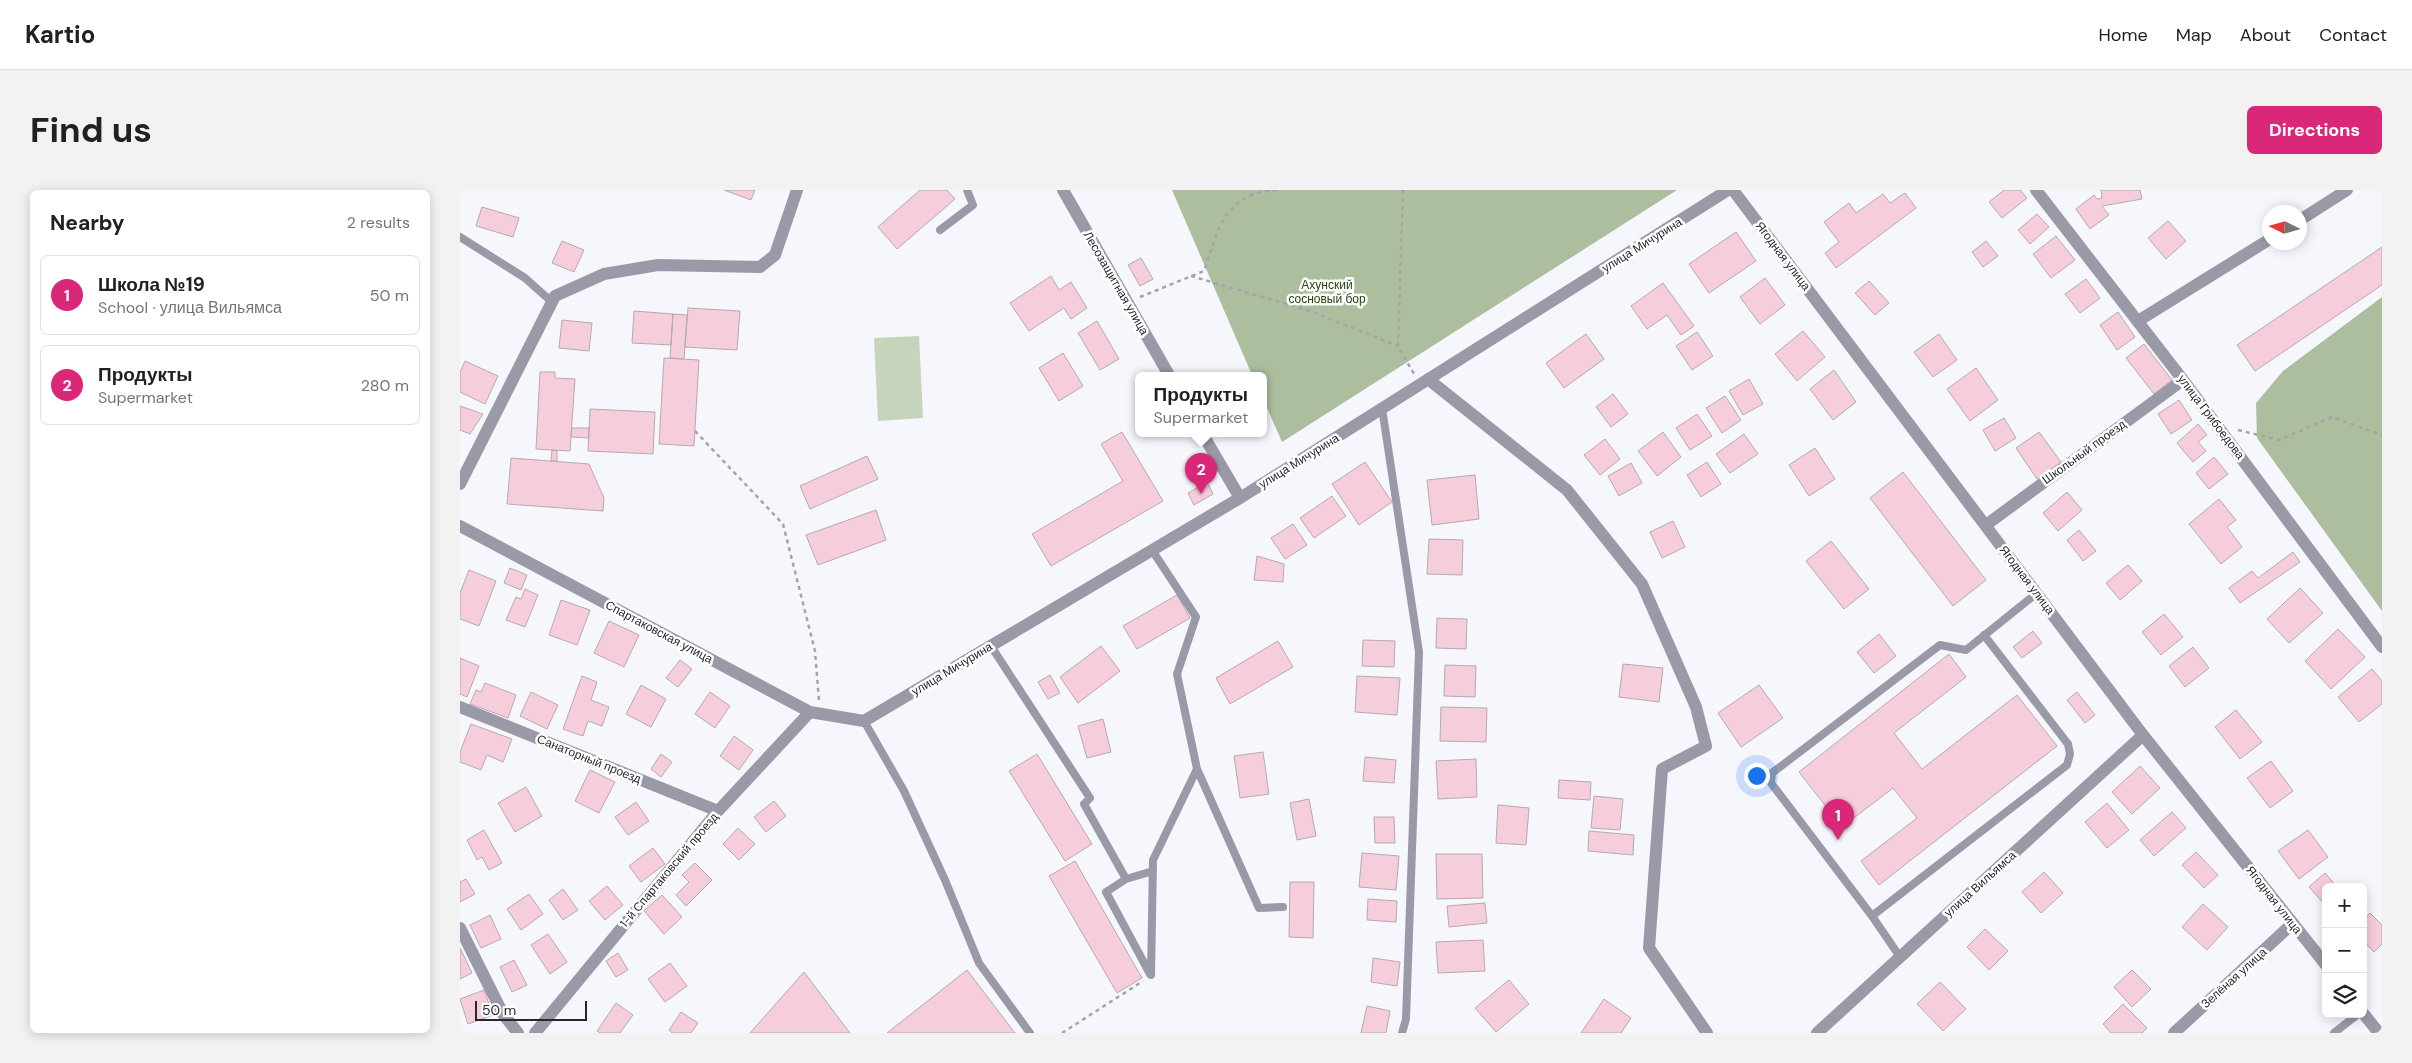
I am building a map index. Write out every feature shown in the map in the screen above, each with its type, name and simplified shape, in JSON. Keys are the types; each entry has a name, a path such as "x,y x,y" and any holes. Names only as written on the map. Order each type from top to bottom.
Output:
{"street":[{"path":"460,484 555,296 604,274 658,265 760,267 775,255 797,190"},
{"name":"Лесозащитная улица","path":"1063,190 1167,372"},
{"name":"улица Мичурина","path":"864,721 1240,498 1728,190"},
{"name":"Ягодная улица","path":"1733,190 2143,735 2322,960"},
{"name":"улица Грибоедова","path":"2036,190 2217,424 2382,646"},
{"path":"2307,214 2331,194 2347,190"},
{"path":"2138,321 2262,244"},
{"name":"Школьный проезд","path":"1986,525 2183,380"},
{"path":"1424,382 1567,490 1642,584 1696,707 1706,746 1662,769 1648,948 1707,1033"},
{"path":"1204,437 1240,498"},
{"name":"Спартаковская улица","path":"460,526 810,712 864,721"},
{"name":"Санаторный проезд","path":"460,707 718,811"},
{"name":"1-й Спартаковский проезд","path":"535,1033 718,811 810,712"},
{"name":"улица Вильямса","path":"1817,1033 2143,735"},
{"name":"Зелёная улица","path":"2174,1033 2293,924"},
{"path":"460,928 503,1014 518,1033"},
{"path":"2367,1018 2379,1033"}],"lane":[{"path":"940,230 973,206 967,190"},
{"path":"460,237 525,278 552,302"},
{"path":"1382,408 1419,652 1406,1019 1402,1033"},
{"path":"1152,550 1196,617 1177,674 1197,769 1259,908 1283,907"},
{"path":"1900,956 1772,783 1772,773 1940,645 1966,650 2037,593"},
{"path":"1872,916 2067,765 2070,754 2068,744 1984,635"},
{"path":"992,646 1090,798 1084,804 1126,879"},
{"path":"864,721 904,791 945,880 979,963 1030,1033"},
{"path":"1151,974 1153,860 1197,769"},
{"path":"1151,974 1106,892 1126,879 1153,871"},
{"path":"2334,1033 2353,1018"}],"path":[{"path":"1127,302 1204,271 1219,229 1230,208 1254,194 1278,190"},
{"path":"1398,346 1403,190"},
{"path":"1191,276 1310,311 1398,346 1424,382"},
{"path":"2217,424 2279,440 2332,417 2382,435"},
{"path":"695,432 783,524 815,651 819,703"},
{"path":"1062,1033 1151,974"}],"green space":[{"name":"Ахунский сосновый бор","path":"1172,190 1677,190 1282,442 1267,408 1267,372 1251,372"},
{"path":"2382,297 2382,611 2257,438 2256,403 2283,371"},
{"path":"919,336 923,418 878,421 874,338"}],"building":[{"path":"724,190 755,190 751,200"},
{"path":"920,190 947,190 955,199 897,249 878,227"},
{"path":"2004,190 2020,190 2027,198 2002,218 1989,202"},
{"path":"2101,190 2140,190 2142,199 2102,206 2109,215 2090,229 2076,209 2094,195 2097,199 2102,198"},
{"path":"1905,193 1916,208 1836,268 1825,253 1839,242 1824,222 1849,203 1856,213 1883,194 1890,203"},
{"path":"482,207 519,218 513,237 476,226"},
{"path":"2037,214 2049,227 2030,244 2018,230"},
{"path":"2168,221 2186,241 2166,259 2148,238"},
{"path":"1736,232 1756,261 1709,293 1689,264"},
{"path":"2056,236 2075,260 2051,278 2033,254"},
{"path":"562,241 584,250 574,272 552,263"},
{"path":"1986,241 1998,256 1983,267 1972,252"},
{"path":"2382,247 2382,285 2255,371 2237,345"},
{"path":"1141,258 1153,279 1140,286 1128,265"},
{"path":"1051,276 1059,290 1071,282 1087,308 1071,319 1064,308 1029,331 1010,303"},
{"path":"1765,278 1785,305 1760,324 1740,297"},
{"path":"2086,279 2100,298 2080,313 2065,294"},
{"path":"1869,281 1889,303 1875,315 1855,293"},
{"path":"1663,283 1694,326 1681,335 1667,315 1647,329 1631,306"},
{"path":"688,308 740,311 737,350 685,347"},
{"path":"634,311 673,314 671,345 632,343"},
{"path":"2118,312 2135,337 2117,350 2100,325"},
{"path":"673,314 687,315 684,359 670,358"},
{"path":"562,320 592,323 589,351 559,348"},
{"path":"1097,321 1119,359 1100,370 1078,333"},
{"path":"1803,331 1825,357 1797,381 1775,354"},
{"path":"1697,332 1713,356 1692,370 1676,346"},
{"path":"1586,334 1604,359 1564,388 1546,363"},
{"path":"1939,334 1957,360 1933,377 1914,352"},
{"path":"2144,344 2172,380 2154,394 2126,358"},
{"path":"1063,353 1083,386 1059,401 1039,368"},
{"path":"664,358 699,360 694,446 659,444"},
{"path":"465,361 498,376 485,404 460,392 460,372"},
{"path":"1976,368 1998,400 1970,421 1947,389"},
{"path":"1834,370 1856,402 1833,420 1810,389"},
{"path":"540,372 555,372 555,378 575,379 570,451 536,449"},
{"path":"1749,379 1763,404 1743,415 1729,391"},
{"path":"1613,394 1628,414 1611,427 1596,407"},
{"path":"1725,396 1741,420 1722,433 1706,408"},
{"path":"2179,400 2192,420 2171,434 2158,414"},
{"path":"460,406 483,414 470,434 460,430"},
{"path":"590,409 655,412 653,454 588,451"},
{"path":"1697,414 1712,436 1690,450 1676,428"},
{"path":"2004,418 2016,438 1995,451 1983,430"},
{"path":"2198,424 2207,435 2198,442 2206,451 2193,462 2177,443"},
{"path":"572,428 589,428 589,438 571,437"},
{"path":"1122,432 1163,501 1051,566 1032,534 1123,481 1101,444"},
{"path":"1663,432 1681,457 1657,476 1638,451"},
{"path":"2039,432 2061,462 2037,479 2016,448"},
{"path":"1744,434 1758,454 1730,473 1716,454"},
{"path":"1605,439 1620,459 1600,475 1584,455"},
{"path":"1815,448 1835,479 1809,496 1789,465"},
{"path":"552,450 557,451 557,461 551,461"},
{"path":"867,456 878,479 810,509 800,486"},
{"path":"2214,457 2228,474 2209,489 2196,473"},
{"path":"511,458 589,464 604,498 603,511 507,504"},
{"path":"1365,462 1392,502 1359,525 1332,484"},
{"path":"1707,462 1721,484 1701,497 1687,475"},
{"path":"1631,463 1642,483 1619,496 1608,476"},
{"path":"1903,472 1986,580 1953,606 1870,498"},
{"path":"1475,475 1479,519 1432,525 1427,480"},
{"path":"1207,482 1213,494 1194,505 1188,493"},
{"path":"2067,492 2082,510 2058,531 2043,513"},
{"path":"1332,496 1346,516 1314,538 1300,518"},
{"path":"2219,499 2236,520 2227,527 2242,547 2221,564 2189,524"},
{"path":"876,510 886,540 818,565 806,535"},
{"path":"1673,521 1685,547 1662,558 1650,532"},
{"path":"1293,524 1307,545 1285,559 1271,538"},
{"path":"2079,530 2096,551 2083,561 2067,540"},
{"path":"1429,539 1463,540 1462,575 1427,574"},
{"path":"1831,541 1869,589 1844,609 1806,561"},
{"path":"2293,552 2300,562 2240,603 2229,588 2252,571 2258,578"},
{"path":"1257,556 1284,564 1283,582 1254,580"},
{"path":"2128,565 2142,581 2120,600 2106,583"},
{"path":"510,568 527,575 521,590 504,583"},
{"path":"469,570 496,581 479,626 460,619 460,593"},
{"path":"2300,588 2323,613 2289,643 2267,619"},
{"path":"525,589 538,595 525,627 506,620 516,597 521,599"},
{"path":"1177,595 1190,618 1137,649 1123,626"},
{"path":"561,600 590,610 577,645 549,635"},
{"path":"2164,614 2183,637 2161,655 2142,632"},
{"path":"1437,618 1467,619 1466,649 1436,648"},
{"path":"609,621 639,635 624,667 594,653"},
{"path":"2338,629 2365,657 2331,689 2305,661"},
{"path":"2033,631 2042,643 2022,658 2013,647"},
{"path":"1879,634 1896,656 1874,673 1857,652"},
{"path":"1363,640 1395,641 1394,667 1362,666"},
{"path":"1278,641 1293,667 1230,704 1216,678"},
{"path":"1101,646 1120,671 1078,703 1060,677"},
{"path":"2193,647 2209,668 2185,687 2169,666"},
{"path":"1949,654 1966,677 1894,733 1922,769 2017,695 2057,746 1879,885 1861,861 1917,818 1893,788 1842,827 1799,772"},
{"path":"460,658 479,666 467,697 460,694"},
{"path":"680,660 692,669 678,687 666,678"},
{"path":"1623,664 1663,668 1659,702 1619,697"},
{"path":"1445,665 1476,666 1475,697 1444,696"},
{"path":"2372,669 2382,681 2382,704 2359,722 2338,697"},
{"path":"1050,675 1060,693 1048,699 1038,682"},
{"path":"582,676 597,682 591,700 609,707 602,726 588,721 583,736 563,729"},
{"path":"1357,676 1400,678 1397,715 1355,712"},
{"path":"485,683 516,695 508,718 470,704 476,690 481,692"},
{"path":"641,685 666,699 651,727 626,714"},
{"path":"1759,685 1783,718 1741,747 1718,713"},
{"path":"531,692 558,705 547,729 520,716"},
{"path":"710,692 730,706 715,728 695,714"},
{"path":"2077,692 2095,715 2085,723 2067,700"},
{"path":"1441,707 1487,708 1486,742 1440,741"},
{"path":"2236,710 2262,742 2240,759 2215,727"},
{"path":"1103,719 1111,752 1087,758 1078,726"},
{"path":"471,724 512,739 503,762 487,755 481,770 460,762 460,752"},
{"path":"734,736 753,750 739,770 720,756"},
{"path":"1263,752 1269,794 1240,798 1234,756"},
{"path":"661,754 672,762 661,777 651,769"},
{"path":"1037,754 1092,844 1065,861 1009,771"},
{"path":"1365,757 1396,760 1394,783 1363,781"},
{"path":"1476,759 1477,797 1438,799 1436,761"},
{"path":"2271,761 2293,791 2270,808 2247,778"},
{"path":"2140,766 2160,788 2132,814 2112,792"},
{"path":"590,770 615,782 599,813 575,801"},
{"path":"1559,780 1591,782 1590,800 1558,798"},
{"path":"526,787 542,816 515,832 498,803"},
{"path":"1594,796 1623,799 1620,830 1591,828"},
{"path":"1309,799 1316,836 1297,840 1290,803"},
{"path":"774,801 786,816 766,832 754,817"},
{"path":"636,802 649,821 628,835 615,817"},
{"path":"2107,803 2129,830 2107,848 2085,822"},
{"path":"1498,805 1529,808 1526,845 1496,843"},
{"path":"2172,812 2186,828 2154,856 2140,840"},
{"path":"1374,817 1394,817 1395,843 1375,843"},
{"path":"738,828 755,844 739,860 723,844"},
{"path":"484,830 502,863 489,870 482,857 477,860 467,840"},
{"path":"2308,830 2328,857 2299,879 2278,851"},
{"path":"1589,831 1634,835 1633,855 1588,851"},
{"path":"653,848 665,864 641,882 629,866"},
{"path":"2196,852 2218,875 2204,888 2182,865"},
{"path":"1362,853 1399,856 1396,890 1359,887"},
{"path":"1436,854 1482,854 1483,898 1437,899"},
{"path":"1075,861 1142,978 1117,993 1049,876"},
{"path":"695,863 712,880 686,906 676,895 689,882 682,875"},
{"path":"2044,872 2063,893 2041,913 2022,892"},
{"path":"2325,873 2334,883 2322,883 2322,902 2309,887"},
{"path":"466,879 475,894 460,902 460,882"},
{"path":"1290,882 1314,882 1313,938 1289,937"},
{"path":"607,886 623,905 605,920 589,901"},
{"path":"563,889 578,910 563,920 549,900"},
{"path":"529,894 543,914 521,930 507,909"},
{"path":"662,895 682,917 664,934 644,911"},
{"path":"1368,899 1397,901 1396,922 1367,920"},
{"path":"1485,903 1487,923 1449,927 1447,906"},
{"path":"2203,904 2228,927 2207,950 2182,927"},
{"path":"2370,913 2382,925 2382,944 2374,952 2367,945 2367,916"},
{"path":"490,915 501,939 481,948 470,925"},
{"path":"1985,929 2008,951 1989,970 1967,947"},
{"path":"548,934 567,962 550,974 531,945"},
{"path":"1483,940 1485,971 1438,973 1436,942"},
{"path":"460,948 472,973 460,979"},
{"path":"618,953 628,970 616,977 606,961"},
{"path":"1373,958 1400,962 1397,986 1371,982"},
{"path":"514,960 527,985 512,992 500,967"},
{"path":"670,963 687,986 665,1002 648,979"},
{"path":"967,970 1015,1033 887,1033"},
{"path":"2132,970 2151,989 2132,1007 2114,987"},
{"path":"804,972 850,1033 750,1033"},
{"path":"1509,980 1529,1004 1496,1032 1475,1008"},
{"path":"1940,982 1966,1009 1943,1031 1917,1004"},
{"path":"484,990 493,1015 468,1024 460,999"},
{"path":"1604,999 1631,1018 1621,1033 1581,1033"},
{"path":"616,1003 633,1015 620,1033 600,1033 597,1031"},
{"path":"2123,1004 2147,1028 2142,1033 2111,1033 2103,1024"},
{"path":"1367,1006 1390,1011 1386,1033 1361,1033"},
{"path":"681,1012 698,1023 691,1033 672,1033 669,1030"}],"place":[{"name":"Продукты","path":"1201,494"},
{"name":"Школа №19","path":"1838,840"}]}
